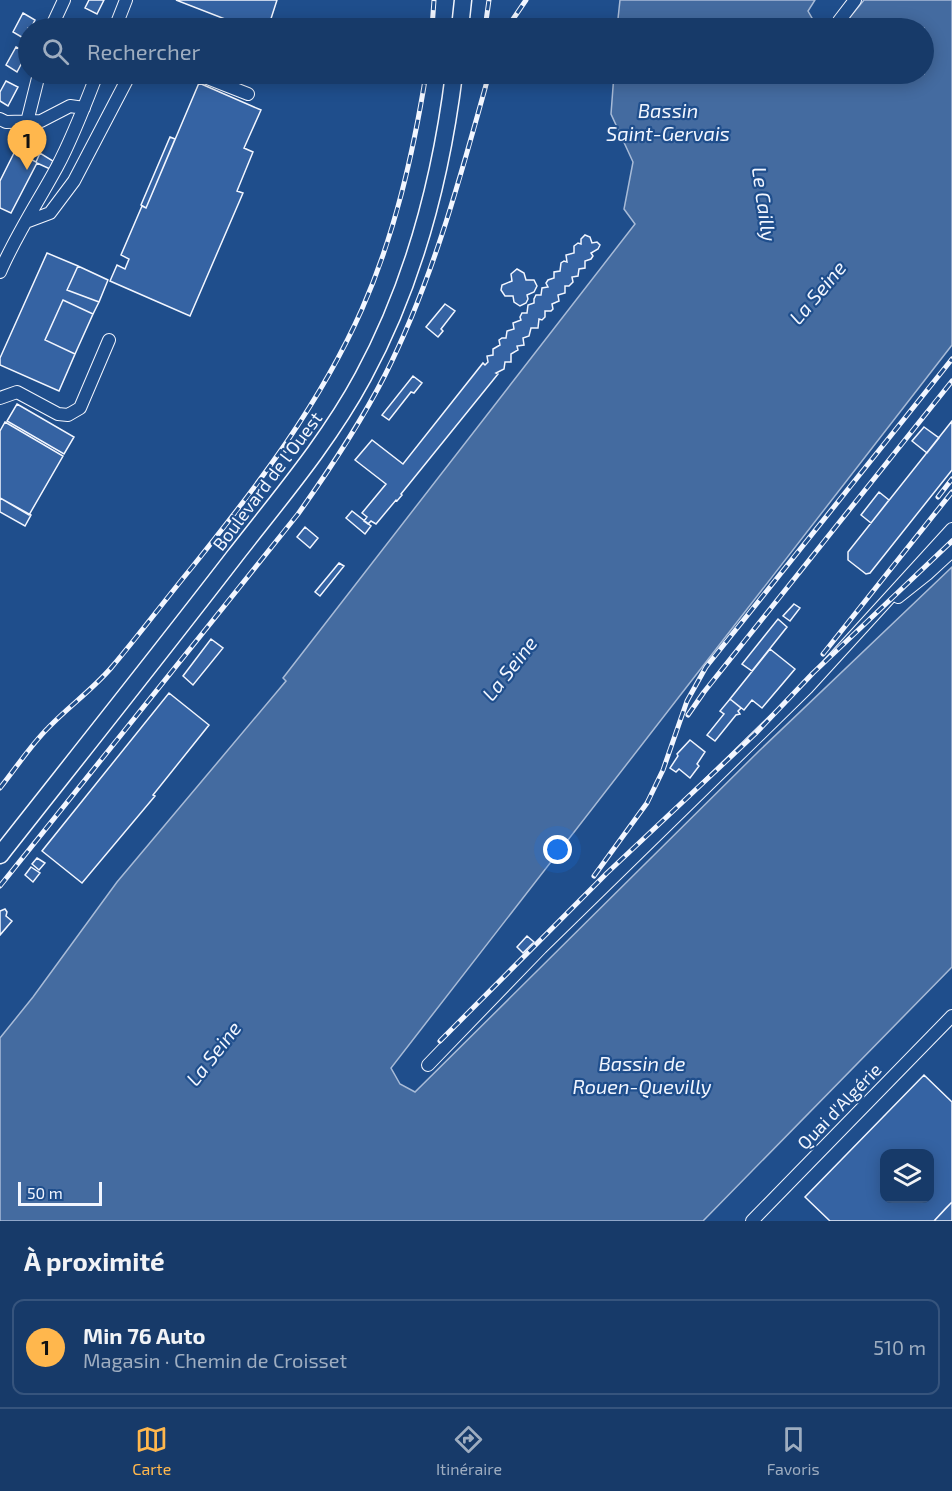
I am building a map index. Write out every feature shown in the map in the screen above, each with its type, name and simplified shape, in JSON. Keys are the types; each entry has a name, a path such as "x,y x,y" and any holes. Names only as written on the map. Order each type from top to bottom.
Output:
{"main road":[{"path":"461,18 463,0"},
{"name":"Boulevard de l'Ouest","path":"0,855 326,438 350,399 395,309 424,228 444,145 453,84"}],"street":[{"path":"119,18 126,0"},
{"path":"841,18 855,0"},
{"path":"55,18 63,1"},
{"path":"27,122 36,84"},
{"path":"0,272 10,249 58,165 93,84"},
{"path":"26,222 50,213 74,181 125,84"},
{"path":"222,84 248,94"},
{"path":"0,119 6,122 41,121 70,106 84,108"},
{"path":"0,398 17,392 58,414 68,415 80,408 109,340"},
{"path":"428,1065 541,948 807,687 952,529"},
{"path":"871,618 952,551"},
{"name":"Quai d'Algérie","path":"752,1221 952,1016"}],"water":[{"path":"620,0 815,0 808,11 812,18 618,18"},
{"path":"864,0 952,0 952,345 391,1068 400,1084 415,1092 759,751 952,567 952,967 703,1221 0,1221 0,1038 33,997 117,882 286,681 283,678 635,224 624,209 633,162 611,114 613,84 934,84 934,18 849,18"}],"building":[{"path":"89,0 104,0 97,14 85,8"},
{"path":"176,0 277,0 271,18 222,18"},
{"path":"23,13 32,18 20,18"},
{"path":"18,22 18,35 13,32"},
{"path":"16,47 18,48 17,72 6,65"},
{"path":"6,81 18,87 8,106 0,101 0,92"},
{"path":"199,84 261,110 244,148 253,152 237,191 243,193 190,316 110,281 117,265 125,269 129,259 121,255 142,206 146,208"},
{"path":"170,137 175,139 146,208 141,205"},
{"path":"15,151 36,162 40,153 53,161 50,169 37,163 11,213 0,208 0,181"},
{"path":"585,235 590,237 592,243 597,242 600,245 591,253 593,256 591,259 585,261 585,268 579,269 578,276 572,277 573,282 565,286 565,293 558,295 559,301 552,304 553,309 545,311 545,317 542,320 539,319 538,328 531,328 529,336 523,338 524,345 517,346 518,350 511,354 511,362 505,362 504,369 496,373 498,374 397,501 376,524 371,521 368,524 364,521 367,517 362,513 386,484 355,460 372,440 403,464 483,363 485,365 488,362 487,356 493,355 493,349 500,345 499,340 506,338 507,331 514,329 513,323 521,320 522,313 527,313 528,305 534,303 536,295 541,295 542,288 548,287 546,283 548,280 554,278 554,272 560,271 561,263 567,262 566,255 574,253 574,246 581,244 581,239"},
{"path":"47,253 78,266 67,290 99,302 93,314 63,300 45,340 75,354 59,391 0,365 0,358"},
{"path":"78,266 108,280 99,302 67,290"},
{"path":"517,269 524,273 526,280 534,280 537,286 534,292 527,295 526,303 520,306 514,302 513,296 505,296 501,290 502,285 512,281 511,274"},
{"path":"63,300 93,314 75,354 45,340"},
{"path":"445,304 455,311 441,329 443,331 438,337 426,327"},
{"path":"413,376 422,383 414,393 411,392 389,420 382,415"},
{"path":"17,404 74,437 64,454 7,421"},
{"path":"952,421 952,470 870,573 866,574 848,560 848,552"},
{"path":"5,422 63,456 29,515 0,498 0,431"},
{"path":"924,427 939,438 927,453 912,441"},
{"path":"879,492 889,500 871,523 861,515"},
{"path":"0,498 31,515 25,526 0,512"},
{"path":"352,511 371,526 365,534 346,518"},
{"path":"305,527 318,538 310,548 297,537"},
{"path":"339,563 344,566 320,596 315,592"},
{"path":"794,604 800,608 790,621 783,616"},
{"path":"778,619 787,627 752,671 742,664"},
{"path":"211,639 223,648 193,685 183,676"},
{"path":"770,649 795,669 762,708 752,700 744,710 730,699"},
{"path":"169,693 209,725 153,795 155,796 82,883 42,851"},
{"path":"730,699 741,708 738,711 740,714 736,715 715,741 707,735 724,714 720,711"},
{"path":"690,740 705,752 690,778 679,769 676,772 670,768 677,754"},
{"path":"37,858 45,863 39,870 32,864"},
{"path":"31,867 40,873 33,882 25,875"},
{"path":"5,909 6,916 12,921 0,935 0,911"},
{"path":"527,936 534,942 523,953 517,947"},
{"path":"924,1075 952,1102 952,1202 934,1221 830,1221 805,1197"},
{"path":"952,1202 952,1221 934,1221 945,1209"}],"railway":[{"path":"433,18 434,0"},
{"path":"486,18 489,0"},
{"path":"514,18 526,0"},
{"path":"0,788 41,735 104,676 217,536 286,443 327,378 362,309 384,252 409,164 424,84"},
{"path":"0,886 298,514 355,429 385,375 418,302 445,227 486,84"},
{"path":"594,876 647,803 663,770 687,701 706,667 952,359"},
{"path":"688,715 952,381"},
{"path":"938,497 952,479"},
{"path":"823,654 952,492"},
{"path":"440,1041 607,873 755,734 813,673 952,541"}],"place":[{"name":"Min 76 Auto","path":"27,170"}],"water label":[{"name":"Bassin Saint-Gervais","path":"668,122"},
{"name":"Le Cailly","path":"765,204"},
{"name":"La Seine","path":"817,292"},
{"name":"La Seine","path":"509,668"},
{"name":"La Seine","path":"213,1053"},
{"name":"Bassin de Rouen-Quevilly","path":"642,1074"}]}
